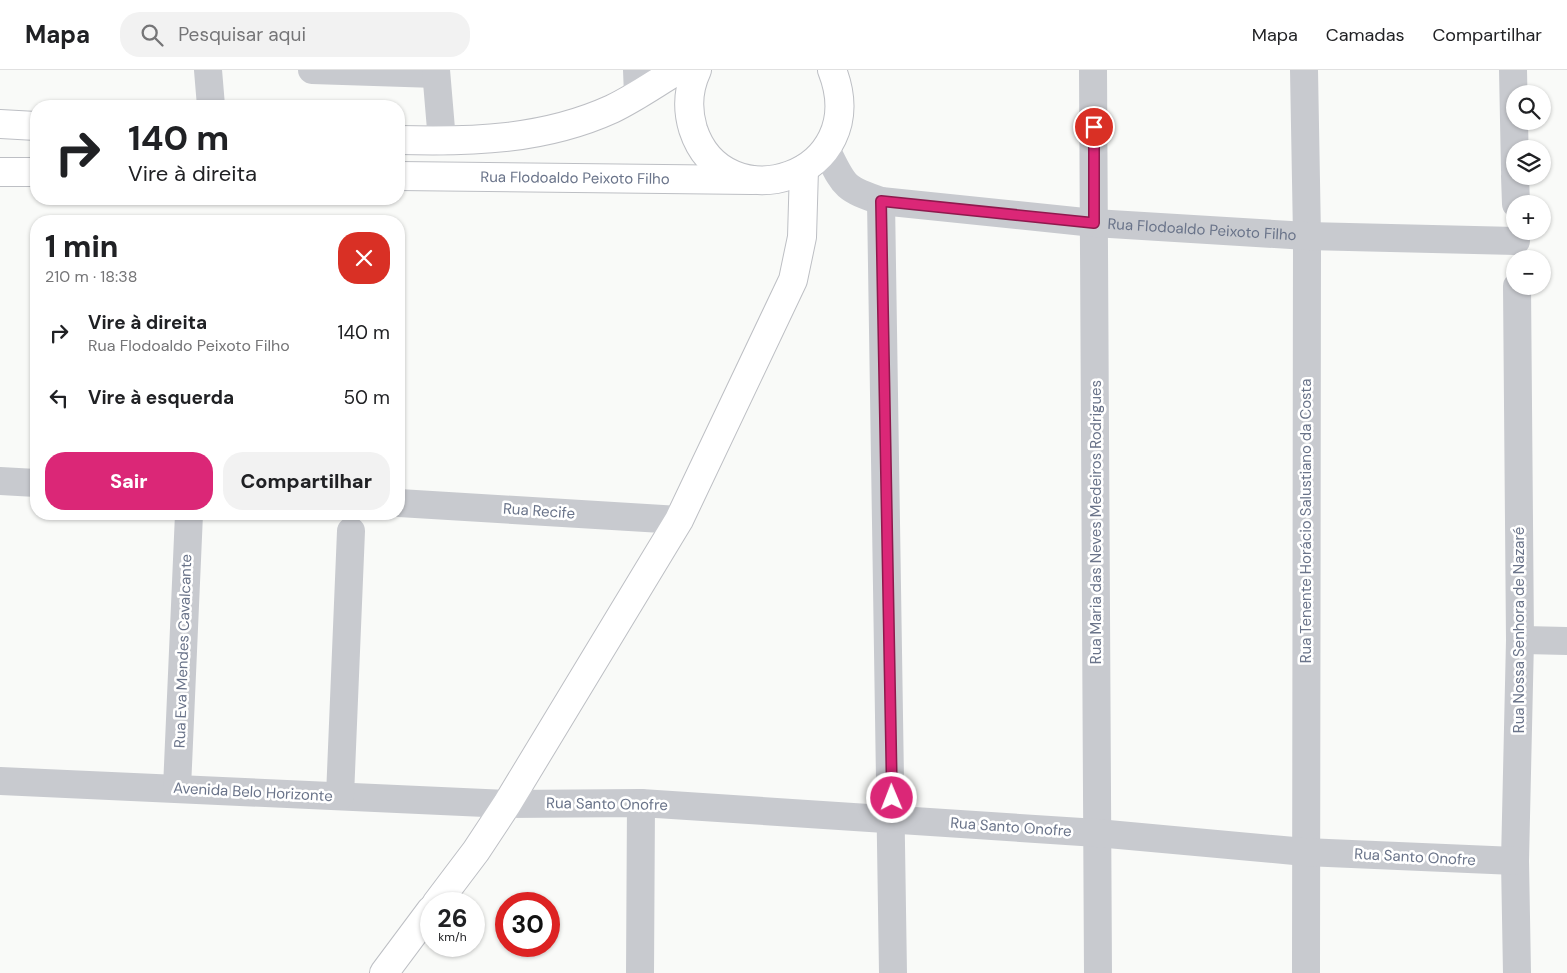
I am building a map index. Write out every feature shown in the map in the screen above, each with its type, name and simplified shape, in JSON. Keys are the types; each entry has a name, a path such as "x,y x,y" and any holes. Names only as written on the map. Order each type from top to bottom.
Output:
{"main road":[{"path":"405,140 497,139 541,133 613,109 637,82 678,70"},
{"path":"696,70 688,99 690,118 695,136 705,152 718,165 734,174 752,180"},
{"path":"445,892 476,851 507,804 679,520 793,280 802,237 804,169 826,149 836,130 840,109 838,76"},
{"path":"0,124 30,126"},
{"name":"Rua Flodoaldo Peixoto Filho","path":"405,176 770,180 788,177 804,169"},
{"path":"0,172 30,172"},
{"path":"384,973 420,925"}],"street":[{"path":"208,70 210,100"},
{"path":"312,70 436,72 442,141"},
{"name":"Rua Maria das Neves Medeiros Rodrigues","path":"1094,70 1098,973"},
{"name":"Rua Tenente Horácio Salustiano da Costa","path":"1304,70 1307,236 1306,973"},
{"path":"1513,70 1514,140"},
{"name":"Rua Flodoaldo Peixoto Filho","path":"826,149 843,184 859,194 881,201 1094,223 1307,236 1516,244"},
{"path":"881,201 893,973"},
{"name":"Rua Nossa Senhora de Nazaré","path":"1517,295 1520,640 1515,861 1517,973"},
{"path":"0,481 30,483"},
{"name":"Rua Recife","path":"405,503 679,520"},
{"name":"Rua Eva Mendes Cavalcante","path":"177,788 189,520"},
{"path":"340,796 351,531"},
{"path":"1520,640 1567,641"},
{"name":"Avenida Belo Horizonte","path":"0,780 507,804"},
{"path":"640,973 641,803"},
{"name":"Rua Santo Onofre","path":"507,804 641,803 1098,833 1305,852 1515,861"}],"route":[{"path":"892,798 881,201 1094,223 1094,127"}]}
